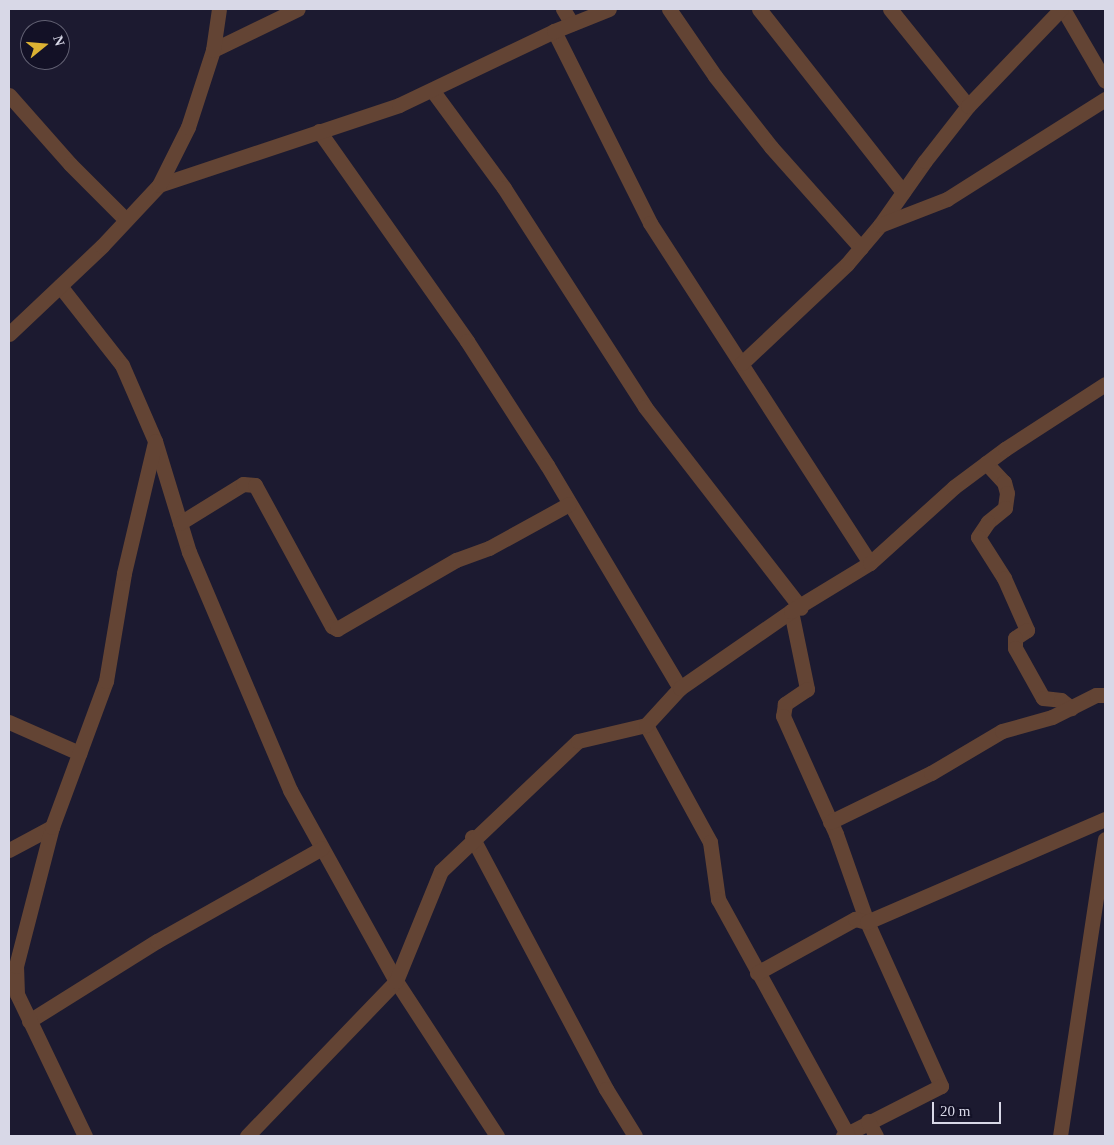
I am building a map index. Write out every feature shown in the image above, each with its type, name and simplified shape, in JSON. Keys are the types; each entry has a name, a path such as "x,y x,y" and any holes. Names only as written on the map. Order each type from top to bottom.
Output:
{"street":[{"path":"9,334 60,286 159,185 188,127 213,50 219,9"},
{"path":"213,50 298,9"},
{"path":"563,9 572,24"},
{"path":"159,185 319,131 432,90 554,31 609,9"},
{"path":"669,9 714,76 770,147 861,248"},
{"path":"759,9 903,192"},
{"path":"890,9 968,106"},
{"path":"742,363 861,248 968,106 1062,9 1105,81"},
{"path":"554,31 650,223 870,563"},
{"path":"432,90 504,188 645,407 796,610 807,689 785,704 783,716 830,822 867,922 941,1086 868,1121 845,1135 718,899 710,842 646,725"},
{"path":"9,95 70,164 126,220"},
{"path":"880,225 947,199 1105,99"},
{"path":"319,131 466,341 569,504 680,688"},
{"path":"60,286 122,365 155,441 180,523 259,723 290,790 396,981 497,1136"},
{"path":"247,1136 396,981 441,871 472,837 578,741 646,725 680,688 870,563 954,487 986,463 1105,384"},
{"path":"85,1136 17,994 16,966 52,827 106,681 124,573 155,441"},
{"path":"986,463 1004,482 1007,493 1005,508 988,522 978,537 1004,578 1027,630 1015,638 1015,648 1043,698 1061,700 1071,708"},
{"path":"180,523 243,484 255,485 332,626 337,629 456,560 489,548 569,504"},
{"path":"830,822 891,790 931,773 1002,732 1052,717 1096,695 1105,695"},
{"path":"9,722 79,753"},
{"path":"757,973 855,919 867,922 1105,819"},
{"path":"9,850 52,827"},
{"path":"472,837 606,1089 635,1136"},
{"path":"1060,1136 1105,839"},
{"path":"29,1021 157,941 322,848"},
{"path":"868,1121 876,1136"}]}
